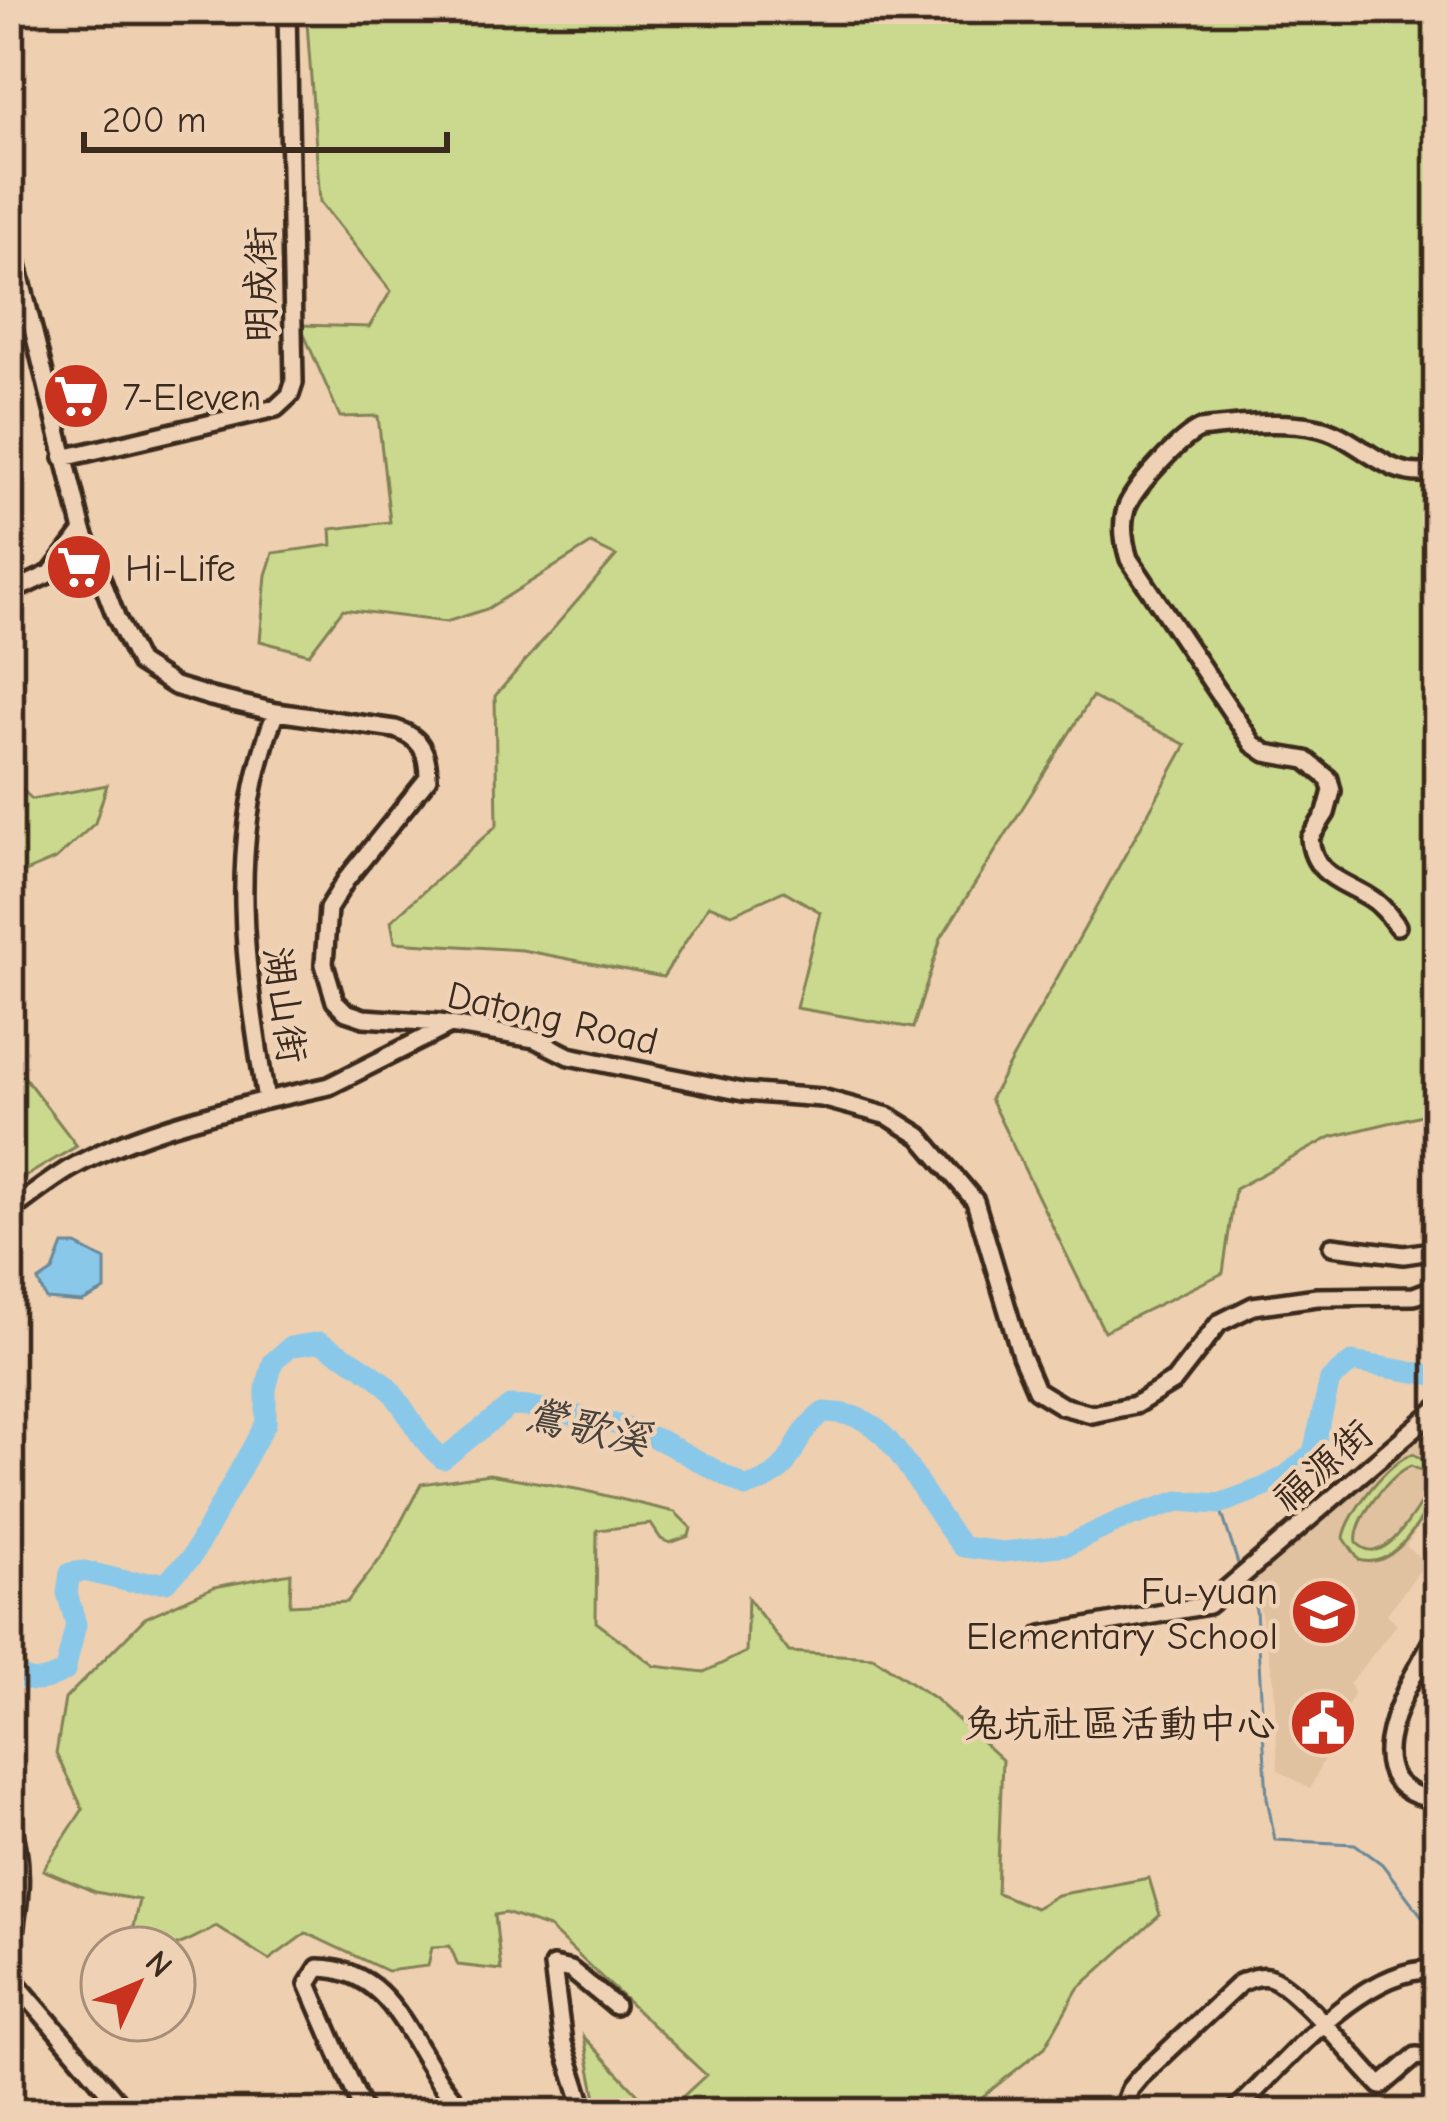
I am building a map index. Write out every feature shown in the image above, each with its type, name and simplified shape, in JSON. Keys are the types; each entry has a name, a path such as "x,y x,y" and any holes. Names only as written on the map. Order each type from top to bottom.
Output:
{"street":[{"name":"明成街","path":"64,458 276,408 290,394 294,284 287,9"},
{"name":"Datong Road","path":"9,232 83,530 139,663 175,686 276,712 395,729 412,734 422,746 428,778 328,909 324,964 335,1000 346,1012 535,1039 569,1056 598,1063 743,1092 822,1098 888,1116 920,1136 975,1202 1036,1390 1061,1406 1092,1414 1135,1405 1174,1381 1219,1323 1253,1306 1317,1297 1414,1296 1438,1287"},
{"path":"1396,926 1374,899 1328,876 1314,861 1310,838 1326,813 1332,790 1328,779 1306,760 1266,754 1241,730 1129,559 1124,530 1131,500 1186,435 1200,429 1317,427 1394,469 1424,474 1438,470"},
{"path":"9,592 51,573 83,530"},
{"name":"湖山街","path":"9,1212 69,1169 106,1150 180,1122 266,1100 242,927 250,793 276,712"},
{"path":"266,1100 329,1086 450,1025"},
{"path":"1332,1246 1404,1255 1438,1250"},
{"name":"福源街","path":"1042,1635 1208,1605 1438,1408"},
{"path":"1438,1630 1394,1719 1387,1758 1391,1776 1401,1785 1418,1797 1438,1800"},
{"path":"9,1816 21,1855 21,1894 9,1962"},
{"path":"574,2113 581,2099 562,2043 553,1966 571,1970 615,2006"},
{"path":"364,2113 308,1984 319,1968 352,1973 385,1992 451,2100 468,2113"},
{"path":"1234,2113 1355,1997 1403,1972 1438,1970"},
{"path":"9,1975 127,2113"},
{"path":"1121,2113 1140,2077 1247,1979 1269,1977 1280,1982 1381,2086 1416,2056 1438,2058"}],"shaded area":[{"name":"Fu-yuan Elementary School","path":"1420,1432 1438,1447 1438,1498 1406,1546 1426,1562 1387,1614 1397,1624 1349,1684 1354,1692 1310,1789 1278,1770 1274,1682 1260,1609 1248,1582 1289,1544 1358,1493"}],"green space":[{"path":"306,9 1438,9 1438,1111 1331,1137 1235,1189 1223,1273 1104,1331 990,1099 1186,745 1092,697 941,938 913,1028 796,1008 820,912 784,891 732,914 709,905 663,977 522,950 395,942 391,921 497,825 495,696 616,556 591,544 487,609 446,622 343,609 309,654 260,641 266,575 273,553 332,545 331,529 390,522 378,416 340,417 300,325 369,327 391,291 320,202"},
{"path":"9,777 32,799 107,785 95,823 56,859 9,879"},
{"path":"9,1057 77,1146 9,1186"},
{"path":"1413,1454 1436,1467 1438,1494 1395,1551 1372,1561 1359,1560 1344,1538 1347,1528 1371,1489","holes":["1411,1466 1427,1473 1429,1491 1398,1535 1378,1550 1357,1543 1367,1511 1393,1478"]},
{"path":"489,1474 675,1512 691,1528 689,1536 670,1543 651,1524 597,1530 596,1622 655,1666 704,1672 746,1652 748,1598 789,1652 873,1657 934,1698 1002,1760 997,1893 1035,1908 1057,1895 1149,1878 1160,1915 1077,1990 1045,2047 962,2113 665,2113 706,2075 549,1928 506,1913 495,1915 501,1970 458,1965 450,1946 432,1947 428,1966 387,1971 306,1933 269,1960 216,1926 198,1936 198,1924 134,1924 139,1900 95,1892 43,1870 83,1809 56,1754 65,1699 145,1618 214,1587 291,1573 290,1605 347,1602 384,1554 421,1484"},
{"path":"584,2037 656,2113 599,2113"}],"water":[{"path":"63,1245 76,1245 105,1260 105,1290 82,1302 46,1299 38,1281 53,1271"}],"waterway":[{"name":"鶯歌溪","path":"9,1670 37,1681 65,1671 76,1624 67,1593 70,1573 166,1582 191,1558 266,1423 266,1389 273,1362 290,1347 320,1342 376,1377 443,1459 510,1406 533,1407 612,1423 662,1441 746,1487 776,1473 824,1412 853,1416 872,1425 889,1442 963,1547 1003,1552 1068,1545 1121,1520 1179,1501 1219,1504 1265,1487 1313,1453 1330,1380 1352,1362 1438,1376"},
{"path":"1219,1504 1240,1570"},
{"path":"1246,1584 1256,1610 1267,1798 1275,1840 1355,1844 1382,1864 1431,1928 1438,1927"}],"place":[{"name":"7-Eleven","path":"76,396"},
{"name":"Hi-Life","path":"79,567"},
{"name":"Fu-yuan Elementary School","path":"1324,1612"},
{"name":"兔坑社區活動中心","path":"1323,1723"}]}
